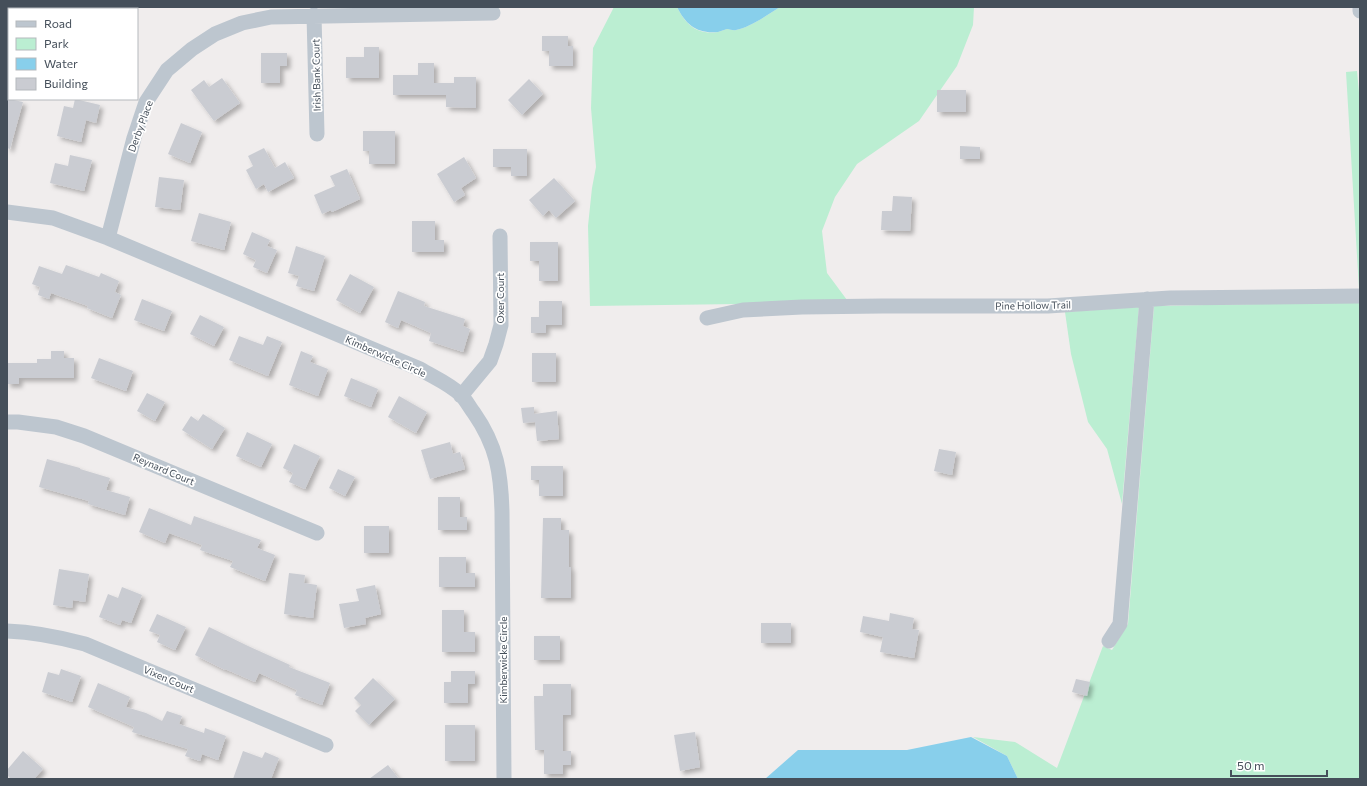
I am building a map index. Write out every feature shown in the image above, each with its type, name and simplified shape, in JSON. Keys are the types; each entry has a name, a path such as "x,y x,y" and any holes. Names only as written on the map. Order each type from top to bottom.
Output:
{"street":[{"name":"Derby Place","path":"108,238 134,138 146,102 167,70 192,49 215,34 242,23 271,17 494,13"},
{"name":"Irish Bank Court","path":"314,16 317,134"},
{"name":"Kimberwicke Circle","path":"7,212 53,218 108,238 420,369 443,382 461,396 490,439 496,458 501,484 504,779"},
{"name":"Oxer Court","path":"461,396 490,361 496,344 500,325 500,236"},
{"name":"Pine Hollow Trail","path":"707,318 743,310 882,306 1048,306 1170,298 1360,296"},
{"path":"1109,641 1120,624 1147,300"},
{"name":"Reynard Court","path":"7,422 56,427 84,436 317,533"},
{"name":"Vixen Court","path":"7,631 21,631 54,636 85,644 326,745"}],"green space":[{"path":"614,7 677,7 688,24 698,30 711,33 727,29 735,30 747,27 780,7 974,7 973,25 957,66 919,121 857,164 835,197 822,231 827,273 847,300 739,304 590,306 588,226 596,167 591,108 593,48"},
{"path":"1357,71 1360,103 1360,289 1346,72"},
{"path":"1360,302 1360,779 1018,779 1007,756 973,737 1015,742 1057,768 1103,646 1112,650 1128,624 1154,306"},
{"path":"1139,307 1122,504 1107,449 1088,422 1071,354 1065,312"}],"water":[{"path":"677,7 780,7 747,27 735,30 727,29 718,32 711,32 698,30 693,27 684,19"},
{"path":"971,737 1007,756 1018,779 765,779 798,750 907,750"}],"building":[{"path":"542,36 568,36 568,46 573,46 573,66 549,66 549,51 542,51"},
{"path":"364,47 379,47 379,78 346,78 346,57 364,57"},
{"path":"261,53 287,53 287,66 280,66 280,83 261,83"},
{"path":"418,63 434,63 434,83 454,83 454,77 476,77 476,108 446,107 446,95 393,95 393,75 418,75"},
{"path":"222,78 240,103 214,121 191,90 204,80 209,87"},
{"path":"529,79 543,94 522,115 508,100"},
{"path":"937,90 966,90 966,112 937,112"},
{"path":"7,97 8,100 23,102 10,149 7,148"},
{"path":"75,100 100,105 96,123 86,120 81,142 57,136 64,106 73,108"},
{"path":"181,123 202,132 190,163 168,154"},
{"path":"363,131 395,131 395,164 369,164 369,151 363,151"},
{"path":"960,146 980,147 980,159 960,159"},
{"path":"264,148 275,168 285,162 294,178 268,192 264,184 256,189 246,170 253,166 248,156"},
{"path":"493,149 527,149 527,176 511,176 511,167 493,167"},
{"path":"70,155 92,160 84,191 50,183 55,163 68,166"},
{"path":"464,157 476,178 461,188 465,195 454,202 437,174"},
{"path":"347,169 360,199 332,212 331,210 322,214 314,195 335,186 330,176"},
{"path":"159,177 184,180 180,210 155,207"},
{"path":"554,178 575,201 556,218 549,210 543,216 529,200"},
{"path":"893,196 912,197 910,231 881,230 882,211 892,211"},
{"path":"199,213 231,222 224,250 191,241"},
{"path":"412,221 435,221 435,240 444,240 444,252 412,252"},
{"path":"252,232 270,240 267,246 277,250 267,273 253,267 256,260 243,254"},
{"path":"530,242 558,242 558,281 539,281 539,261 530,261"},
{"path":"296,246 325,256 314,291 296,286 299,276 288,273"},
{"path":"66,265 99,277 101,273 119,281 115,292 121,295 112,318 87,308 88,306 51,293 49,299 38,295 40,287 32,284 39,266 62,274"},
{"path":"350,274 374,287 360,313 336,300"},
{"path":"398,291 425,302 424,306 465,319 463,326 470,329 463,352 429,341 431,333 401,320 398,328 385,322"},
{"path":"142,299 172,311 164,331 134,320"},
{"path":"539,301 562,301 562,325 546,325 546,333 531,333 531,317 539,317"},
{"path":"200,315 224,327 214,346 190,334"},
{"path":"239,336 263,345 267,336 282,342 268,376 229,360"},
{"path":"51,351 64,351 64,358 74,358 74,378 19,378 19,384 7,384 7,363 37,363 37,359 51,359"},
{"path":"301,351 313,356 310,362 328,369 318,396 289,385"},
{"path":"532,353 556,353 556,382 532,382"},
{"path":"99,358 133,371 126,391 91,378"},
{"path":"351,378 378,389 371,407 344,396"},
{"path":"147,393 165,402 155,421 137,411"},
{"path":"399,396 427,412 416,433 388,417"},
{"path":"534,407 534,414 557,411 559,439 537,441 535,422 523,423 521,408"},
{"path":"203,414 225,428 212,449 182,430 191,416 198,421"},
{"path":"247,432 272,444 261,467 236,456"},
{"path":"450,442 453,454 460,452 465,469 430,479 421,450"},
{"path":"294,444 320,456 305,489 289,482 293,473 283,468"},
{"path":"939,449 956,452 952,475 934,471"},
{"path":"47,459 110,478 106,490 130,497 125,515 88,504 89,501 39,487"},
{"path":"531,466 563,466 563,496 539,496 539,480 531,480"},
{"path":"338,469 355,477 345,496 329,488"},
{"path":"438,497 460,497 460,517 467,517 467,530 438,530"},
{"path":"149,508 191,525 194,516 261,540 257,548 275,555 265,581 230,567 233,561 200,550 202,545 169,533 165,543 139,532"},
{"path":"543,518 561,518 561,530 569,530 571,598 541,598"},
{"path":"364,526 389,526 389,553 364,553"},
{"path":"439,557 466,557 466,573 475,573 475,587 439,587"},
{"path":"59,569 89,574 85,602 73,600 72,608 53,605"},
{"path":"289,573 305,575 304,583 317,585 313,618 284,614"},
{"path":"375,585 381,614 365,618 366,624 344,628 339,604 359,601 356,589"},
{"path":"122,587 142,595 131,623 122,620 120,625 99,617 108,594 118,598"},
{"path":"442,610 464,610 464,632 475,632 475,652 442,652"},
{"path":"890,613 914,618 912,629 919,630 914,658 880,652 883,637 860,632 863,616 889,621"},
{"path":"157,614 186,627 175,650 157,642 160,635 149,631"},
{"path":"761,623 791,623 791,643 761,643"},
{"path":"209,627 290,665 289,667 330,683 322,705 295,695 297,690 259,673 255,682 225,670 195,655"},
{"path":"534,636 560,636 560,660 534,660"},
{"path":"61,669 81,676 72,702 42,692 48,672 59,675"},
{"path":"451,671 475,671 475,684 468,684 468,703 444,703 444,682 451,682"},
{"path":"373,678 395,699 369,725 355,711 361,705 354,698"},
{"path":"1076,679 1090,682 1087,696 1072,692"},
{"path":"98,683 130,697 126,707 146,713 162,721 167,711 182,716 179,724 204,733 205,728 226,736 218,760 202,754 200,761 185,756 188,749 132,732 134,727 88,707"},
{"path":"543,684 571,684 571,715 563,715 563,751 571,751 571,765 563,765 563,774 544,774 544,750 535,750 534,696 543,696"},
{"path":"445,725 475,725 475,761 445,761"},
{"path":"695,732 700,767 680,771 674,735"},
{"path":"23,751 43,769 34,779 11,779 7,775 7,770"},
{"path":"243,751 262,758 265,752 279,758 271,779 233,779"},
{"path":"388,765 399,779 369,779"}]}
